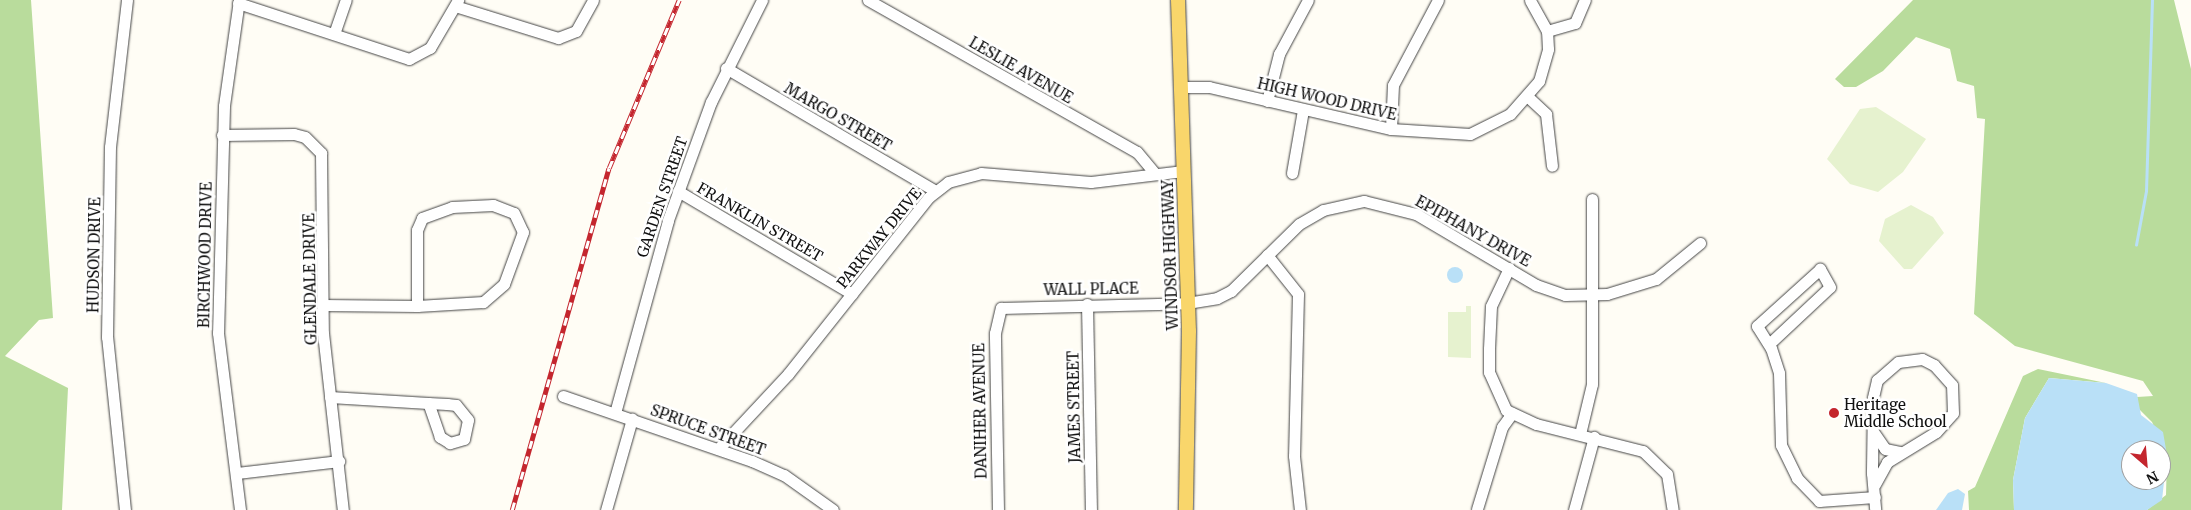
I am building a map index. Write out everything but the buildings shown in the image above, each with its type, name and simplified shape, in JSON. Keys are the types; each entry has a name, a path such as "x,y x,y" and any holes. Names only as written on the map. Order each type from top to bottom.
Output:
{"main road":[{"name":"WINDSOR HIGHWAY","path":"1178,0 1187,303 1186,510"}],"street":[{"name":"HUDSON DRIVE","path":"125,510 107,337 111,137 127,0"},
{"path":"338,36 346,0"},
{"path":"239,2 403,58 420,56 430,48 456,3 558,38 576,31 593,0"},
{"name":"GARDEN STREET","path":"615,413 678,191 726,68 762,0"},
{"name":"LESLIE AVENUE","path":"868,0 1137,152 1154,172"},
{"path":"1268,100 1279,54 1308,0"},
{"path":"1391,129 1393,85 1438,0"},
{"path":"1530,0 1547,31 1575,23 1585,0"},
{"name":"BIRCHWOOD DRIVE","path":"239,2 222,135 218,333 238,473 240,510"},
{"name":"HIGH WOOD DRIVE","path":"1180,87 1209,87 1391,129 1470,134 1510,114 1528,97 1545,65 1547,31"},
{"name":"MARGO STREET","path":"726,68 936,191"},
{"path":"1528,97 1546,114 1552,166"},
{"path":"1292,173 1303,110"},
{"name":"GLENDALE DRIVE","path":"222,135 294,134 305,138 321,154 323,305 330,398 339,460 343,510"},
{"name":"PARKWAY DRIVE","path":"718,449 788,374 936,191 966,175 981,173 1091,182 1154,172 1183,171"},
{"name":"FRANKLIN STREET","path":"678,191 852,294"},
{"path":"1580,434 1592,384 1592,199"},
{"name":"EPIPHANY DRIVE","path":"1187,303 1225,295 1299,224 1323,210 1379,202 1416,214 1556,293 1592,296 1656,279 1700,243"},
{"path":"323,305 417,306 466,306 496,294 519,253 523,232 514,213 503,207 478,205 430,212 422,218 417,230 417,306"},
{"path":"1267,256 1298,294 1294,456 1300,510"},
{"path":"1509,268 1491,306 1489,372 1494,391 1512,413 1643,451 1655,460 1671,485 1673,510"},
{"path":"1769,344 1827,291 1831,283 1824,271 1813,271 1758,323 1769,344 1779,373 1783,452 1804,487 1828,510"},
{"name":"WALL PLACE","path":"997,312 1009,306 1187,303"},
{"name":"JAMES STREET","path":"1086,304 1091,510"},
{"name":"DANIHER AVENUE","path":"997,312 998,510"},
{"path":"1875,484 1887,462 1936,432 1953,413 1952,385 1934,364 1909,359 1882,374 1874,388 1875,510"},
{"name":"SPRUCE STREET","path":"563,396 718,449 784,475 833,510"},
{"path":"330,398 428,403"},
{"path":"1476,509 1502,427 1512,413"},
{"path":"606,510 632,419"},
{"path":"1874,433 1885,449 1901,452"},
{"path":"1574,510 1594,437"},
{"path":"238,473 339,460"},
{"path":"1820,501 1875,497"}],"green space":[{"path":"0,0 31,0 53,318 39,320 5,356 68,388 62,510 0,510"},
{"path":"1913,0 2174,0 2191,69 2191,510 2147,510 2166,495 2166,490 2171,490 2171,440 2160,440 2152,422 2139,409 2137,397 2153,396 2143,381 2015,346 1974,314 1985,119 1977,118 1974,86 1957,81 1950,49 1916,37 1883,71 1856,87 1844,87 1835,79"},
{"path":"1876,107 1926,139 1903,172 1878,192 1850,184 1827,159 1860,109"},
{"path":"1911,205 1933,217 1944,233 1912,269 1904,269 1879,241 1885,219"},
{"path":"1466,306 1471,306 1471,358 1448,357 1448,312 1466,312"},
{"path":"2038,369 2106,383 2049,378 2025,418 2013,480 2014,510 1969,510 1968,491 1975,487 2023,376"}],"water":[{"path":"1455,267 1463,275 1455,283 1447,275"},
{"path":"2049,378 2106,383 2137,394 2141,415 2163,432 2164,440 2121,440 2121,490 2163,490 2162,500 2147,510 2014,510 2013,480 2025,418"},
{"path":"1958,489 1965,494 1962,510 1936,510 1948,493"}],"waterway":[{"path":"2136,245 2146,191 2152,0"}],"railway":[{"path":"512,510 609,168 679,0"}],"place":[{"name":"Heritage Middle School","path":"1834,413"}]}
